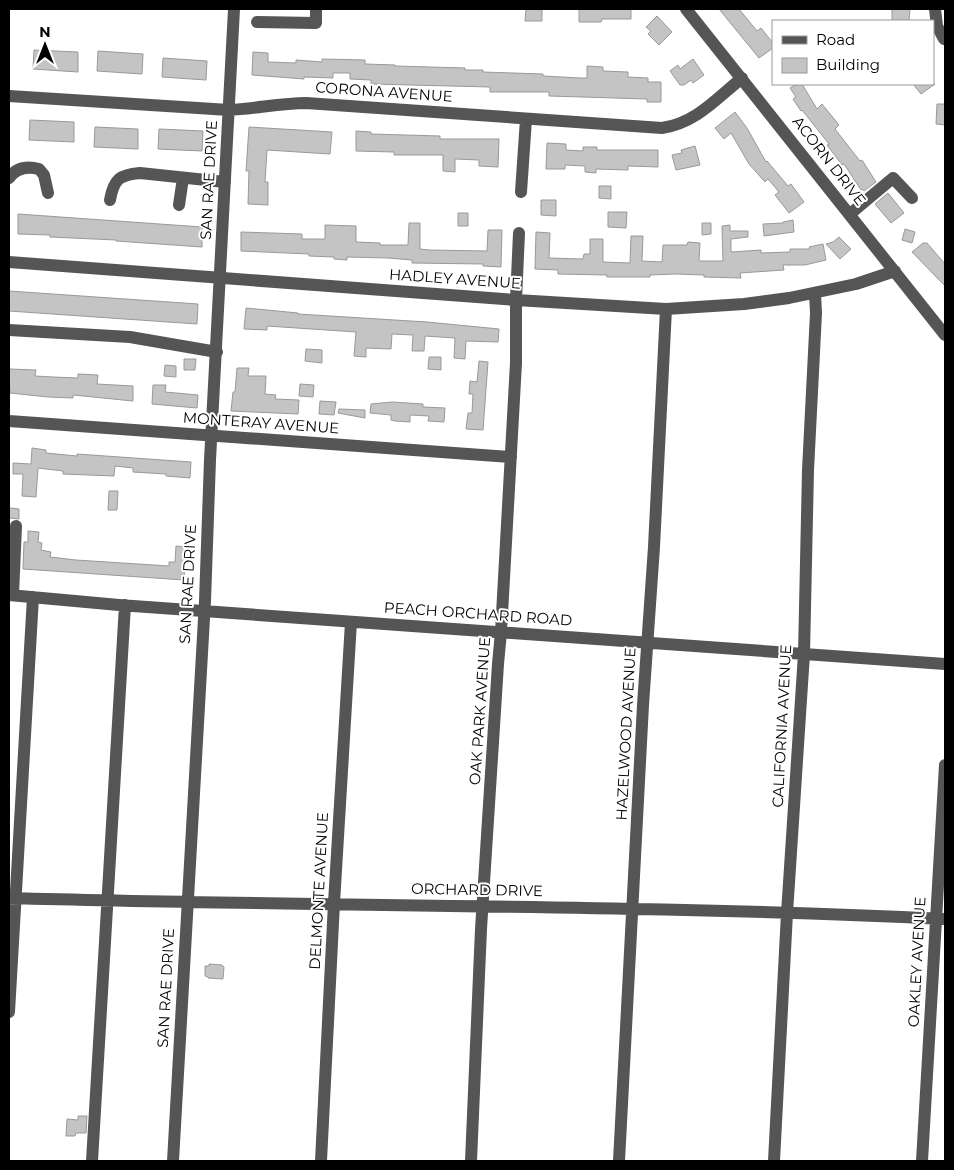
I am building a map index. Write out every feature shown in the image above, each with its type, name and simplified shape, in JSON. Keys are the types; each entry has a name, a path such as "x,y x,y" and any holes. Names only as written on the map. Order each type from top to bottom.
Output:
{"street":[{"name":"SAN RAE DRIVE","path":"173,1161 234,9"},
{"path":"257,22 316,23 316,9"},
{"name":"ACORN DRIVE","path":"686,9 945,334"},
{"path":"936,9 937,26 944,39"},
{"name":"CORONA AVENUE","path":"9,96 229,110 286,103 306,103 662,128 675,126 696,116 742,78"},
{"path":"521,192 526,119"},
{"path":"9,178 17,170 24,168 39,169 44,175 48,193"},
{"path":"110,200 115,182 119,178 140,173 225,182"},
{"path":"178,205 183,178"},
{"path":"850,214 893,178 912,198"},
{"name":"OAK PARK AVENUE","path":"471,1161 483,907 516,363 519,233"},
{"name":"HADLEY AVENUE","path":"9,262 516,300 666,309 744,304 815,294 856,284 895,270"},
{"name":"CALIFORNIA AVENUE","path":"774,1161 787,913 804,654 808,470 816,313 815,294"},
{"name":"HAZELWOOD AVENUE","path":"619,1161 666,309"},
{"path":"9,330 130,337 217,352"},
{"name":"MONTERAY AVENUE","path":"9,421 511,457"},
{"path":"11,595 16,526"},
{"name":"PEACH ORCHARD ROAD","path":"11,595 125,606 945,664"},
{"path":"9,1012 12,898 33,597"},
{"path":"92,1161 125,606"},
{"name":"DELMONTE AVENUE","path":"321,1161 351,622"},
{"name":"OAKLEY AVENUE","path":"922,1161 941,919 945,766"},
{"name":"ORCHARD DRIVE","path":"12,898 633,908 941,919"}],"building":[{"path":"526,9 542,9 542,21 525,21"},
{"path":"579,9 631,9 631,19 602,19 601,22 579,22"},
{"path":"719,9 739,9 757,31 761,28 772,42 772,49 759,58"},
{"path":"892,9 910,9 909,20 892,20"},
{"path":"657,16 672,32 659,45 648,34 651,31 646,27"},
{"path":"34,50 78,52 78,72 33,69"},
{"path":"98,51 143,54 142,74 97,71"},
{"path":"253,52 268,53 268,62 296,63 296,60 322,62 322,59 365,60 365,64 465,68 465,70 483,70 483,72 543,74 543,76 580,78 587,78 587,66 603,67 603,71 628,72 628,77 648,78 648,82 661,82 661,102 647,102 647,99 549,96 549,92 490,92 490,87 371,84 371,80 350,79 350,73 333,73 333,78 304,77 304,79 252,75"},
{"path":"163,58 207,61 206,80 162,77"},
{"path":"693,59 704,75 693,83 691,80 684,85 680,85 670,71 678,65 680,69"},
{"path":"795,85 803,85 817,109 822,104 839,125 835,129 860,161 862,160 876,182 864,191 861,190 844,164 842,165 827,145 829,144 801,111 793,99 796,97 790,88"},
{"path":"914,85 934,85 921,94"},
{"path":"937,104 945,104 945,125 936,124"},
{"path":"735,112 747,128 766,162 788,186 791,184 804,202 789,213 775,195 779,192 768,179 765,182 749,164 731,133 724,139 715,128"},
{"path":"30,120 74,122 74,142 29,140"},
{"path":"95,127 138,129 138,149 94,147"},
{"path":"249,127 332,132 330,154 267,150 265,182 268,182 268,205 248,204 249,171 246,171"},
{"path":"159,129 203,131 202,151 158,149"},
{"path":"356,131 371,132 371,134 440,136 440,139 499,139 498,167 479,166 479,160 455,159 455,172 443,171 443,155 394,155 394,152 356,151"},
{"path":"547,143 566,144 566,150 583,151 583,147 597,147 597,150 658,150 658,167 628,166 628,170 596,169 596,173 585,172 585,166 565,165 565,169 546,169"},
{"path":"695,146 700,165 676,170 672,155 682,153 681,150"},
{"path":"599,186 611,186 611,199 599,198"},
{"path":"888,193 904,213 891,223 875,204"},
{"path":"541,200 556,200 556,216 541,215"},
{"path":"608,212 627,212 626,228 608,227"},
{"path":"458,213 468,213 468,226 458,226"},
{"path":"18,214 202,227 202,247 18,234"},
{"path":"793,220 794,232 764,236 763,224 783,223"},
{"path":"409,223 420,223 420,249 429,250 487,251 488,230 502,230 501,267 483,266 483,264 412,263 412,260 388,258 347,257 347,260 334,259 334,257 309,256 309,254 241,251 241,232 302,234 302,239 325,239 325,225 356,226 356,242 380,243 380,245 408,245"},
{"path":"702,223 711,223 711,234 702,235"},
{"path":"730,225 730,231 748,231 748,237 731,239 731,252 761,250 761,253 790,252 790,249 810,249 809,247 823,244 826,260 805,265 783,265 784,270 740,273 741,278 675,274 650,275 650,277 607,277 607,275 558,274 558,270 535,269 536,232 550,233 549,258 583,259 584,254 590,254 590,239 603,239 603,262 630,263 631,236 643,236 642,261 662,262 663,245 687,245 688,242 700,243 699,261 723,261 722,226"},
{"path":"905,229 915,232 912,243 902,240"},
{"path":"839,237 851,249 840,259 826,244 833,242"},
{"path":"923,243 927,243 945,264 945,286 912,252"},
{"path":"9,291 198,304 197,324 9,311"},
{"path":"246,308 298,314 427,322 499,329 498,342 466,341 465,359 454,358 455,338 425,336 424,351 412,351 413,335 392,334 391,349 366,348 366,357 354,356 356,332 267,326 267,330 244,329"},
{"path":"306,349 322,350 322,363 305,361"},
{"path":"429,357 441,357 441,370 428,369"},
{"path":"184,359 196,359 195,370 184,370"},
{"path":"479,361 488,362 483,430 466,429 468,413 472,413 473,394 469,394 470,381 477,382"},
{"path":"165,365 176,366 176,377 164,376"},
{"path":"237,368 249,368 248,376 266,376 265,394 276,395 275,399 299,400 298,414 231,411"},
{"path":"10,369 36,370 35,376 78,378 78,374 98,375 97,384 133,386 133,401 73,395 73,398 10,393"},
{"path":"300,384 314,385 313,397 299,396"},
{"path":"153,385 166,385 165,392 198,395 197,408 152,404"},
{"path":"320,401 336,402 334,415 319,414"},
{"path":"392,402 445,408 444,422 428,421 429,416 410,415 410,422 395,421 391,420 391,415 370,413 371,404"},
{"path":"339,409 365,410 365,418 338,413"},
{"path":"32,448 46,450 46,453 77,456 77,454 191,462 190,478 133,472 133,468 115,466 114,476 63,474 63,471 38,468 36,497 22,496 23,474 13,474 13,463 31,464"},
{"path":"109,491 118,491 117,510 108,510"},
{"path":"9,509 19,509 19,519 9,518"},
{"path":"28,531 39,532 38,542 42,543 41,550 51,552 50,557 76,560 169,566 169,562 175,562 176,546 186,547 184,580 23,569 24,542 28,542"},
{"path":"209,964 222,965 224,967 223,979 205,976 205,966 209,966"},
{"path":"78,1116 87,1116 86,1133 66,1136 67,1119 78,1120"}]}
